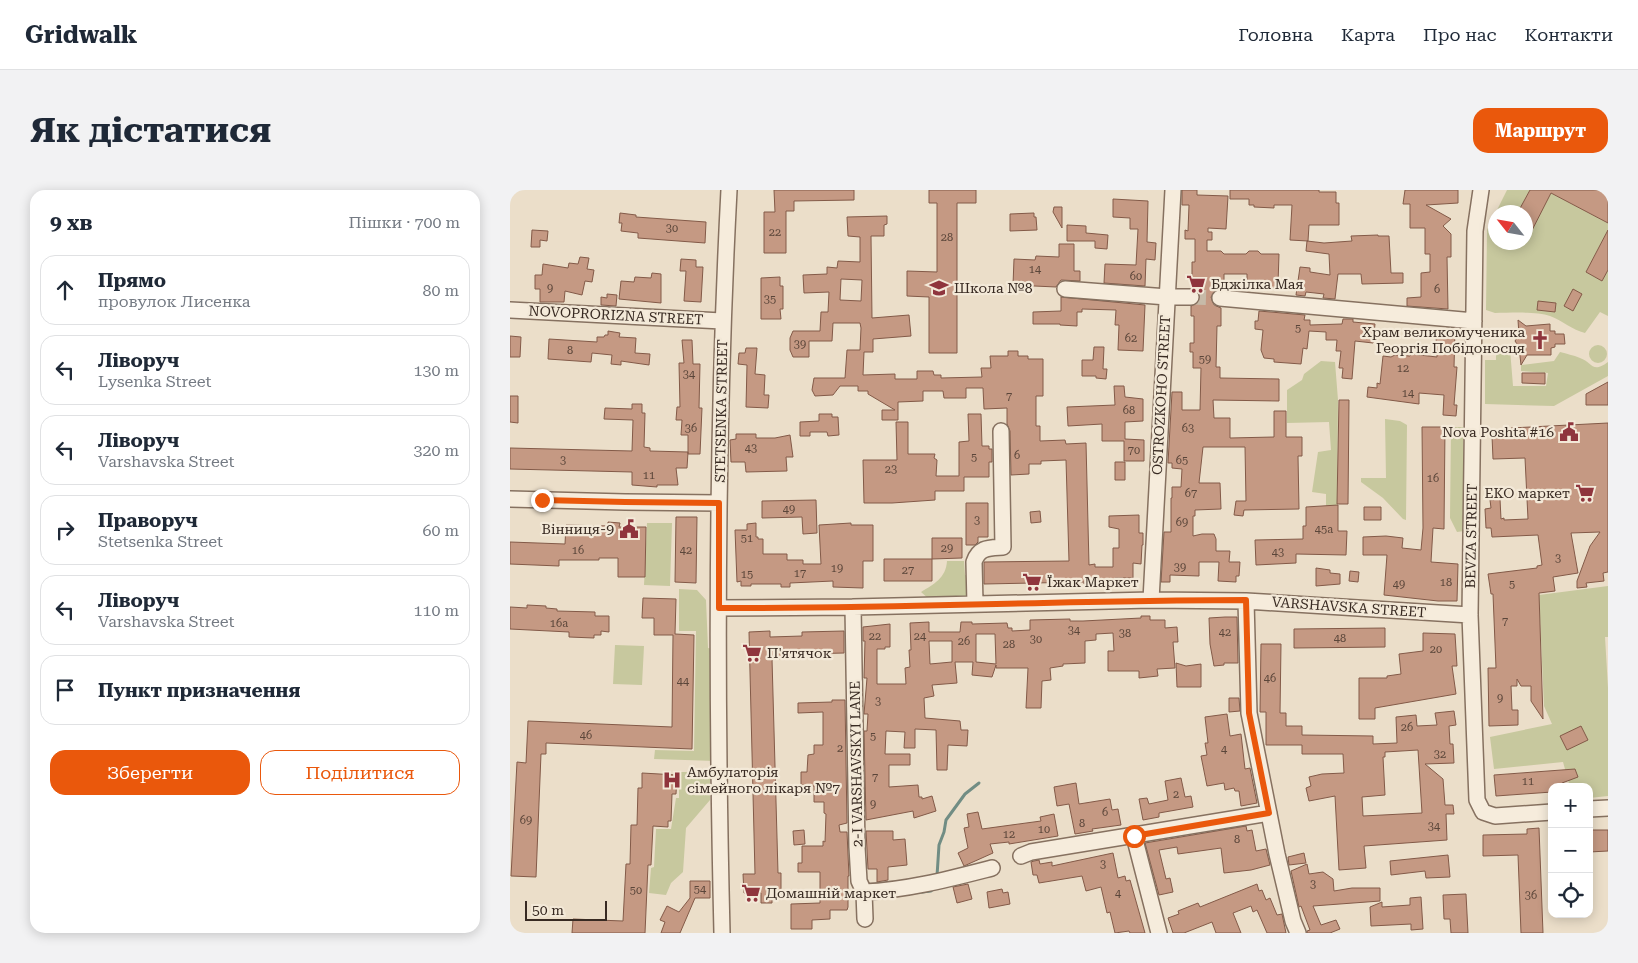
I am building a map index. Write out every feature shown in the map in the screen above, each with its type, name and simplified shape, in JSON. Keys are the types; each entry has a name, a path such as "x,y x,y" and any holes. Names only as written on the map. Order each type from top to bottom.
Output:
{"street":[{"name":"STETSENKA STREET","path":"722,933 719,503 722,321 728,190"},
{"name":"OSTROZKOHO STREET","path":"1151,600 1173,190"},
{"name":"BEVZA STREET","path":"1481,190 1475,231 1470,615 1477,800 1482,812 1495,816 1548,812"},
{"path":"1065,289 1167,297 1191,297"},
{"path":"1220,298 1474,321"},
{"name":"NOVOPRORIZNA STREET","path":"510,310 722,321"},
{"path":"975,604 974,562 976,556 986,548 1003,547 1001,431"},
{"path":"510,498 719,503"},
{"name":"VARSHAVSKA STREET","path":"719,608 853,608 1151,600 1246,600 1470,615"},
{"path":"1246,600 1249,713 1293,921 1298,933"},
{"name":"2-I VARSHAVSKYI LANE","path":"853,608 857,848 859,881 864,892 865,919"},
{"path":"1593,809 1608,808"},
{"path":"1021,856 1032,852 1269,813"},
{"path":"1134,836 1159,933"},
{"path":"864,892 892,891 936,883 992,868"}],"green space":[{"path":"1507,190 1530,190 1522,205 1500,205"},
{"path":"1551,193 1608,223 1608,230 1586,272 1602,281 1608,270 1608,316 1600,312 1585,333 1544,314 1495,313 1486,310 1488,228 1488,250 1533,250 1533,228"},
{"path":"1598,345 1604,348 1607,354 1604,360 1598,363 1592,360 1589,354 1592,348"},
{"path":"1510,349 1513,386 1546,386 1548,373 1521,371 1521,365 1554,361 1560,352 1580,358 1595,367 1608,362 1608,376 1554,406 1485,404 1485,360 1496,360 1496,350"},
{"path":"1321,361 1335,362 1338,400 1337,512 1326,513 1326,494 1312,492 1318,452 1331,450 1329,422 1287,423 1287,390 1302,380 1304,374"},
{"path":"1385,419 1400,421 1407,425 1406,520 1383,498 1361,482 1361,478 1386,478"},
{"path":"1451,427 1463,427 1464,531 1457,532 1450,518"},
{"path":"647,523 672,523 670,586 644,585"},
{"path":"947,561 964,561 965,575 968,575 969,596 961,600 930,600 921,592 942,576"},
{"path":"1608,586 1608,637 1605,637 1608,688 1608,796 1593,798 1593,783 1569,783 1563,762 1494,769 1490,737 1552,724 1544,706 1539,595"},
{"path":"679,589 697,590 706,600 708,648 714,649 716,761 654,759 655,750 694,751 696,631 679,631"},
{"path":"615,645 644,646 642,685 613,684"},
{"path":"679,772 710,772 710,800 686,828 683,872 671,883 666,895 649,893 651,868 654,867 656,829 671,829 676,798 679,798"}],"building":[{"path":"774,190 854,190 854,200 794,201 794,211 786,211 786,253 764,253 764,212 775,212"},
{"path":"929,190 976,190 976,203 957,203 957,353 929,353 929,297 907,296 907,271 937,272 937,203 929,203"},
{"path":"1182,190 1197,190 1197,195 1228,196 1226,229 1208,228 1208,232 1212,232 1212,240 1207,240 1207,251 1221,251 1224,254 1246,254 1249,251 1258,251 1261,254 1279,254 1278,284 1274,288 1266,288 1263,285 1247,285 1247,274 1224,274 1224,289 1216,290 1211,297 1214,305 1221,308 1221,326 1217,326 1216,367 1220,367 1220,378 1279,379 1279,401 1213,400 1214,418 1230,418 1230,438 1274,437 1274,411 1286,411 1286,437 1302,437 1302,456 1298,456 1299,509 1244,510 1243,516 1234,515 1236,501 1246,501 1245,447 1203,447 1199,483 1220,483 1221,509 1195,510 1195,516 1193,516 1193,536 1214,534 1216,551 1230,551 1229,562 1240,562 1239,576 1236,576 1236,582 1218,581 1219,562 1199,562 1199,576 1170,575 1170,582 1161,582 1164,532 1171,532 1172,487 1181,487 1182,469 1172,468 1172,463 1168,463 1172,392 1182,392 1182,410 1200,410 1201,368 1193,368 1193,352 1190,352 1190,343 1194,343 1194,316 1191,316 1191,306 1199,302 1200,297 1199,292 1192,288 1192,262 1195,262 1195,239 1185,239 1185,230 1188,231 1189,205 1182,205"},
{"path":"1230,190 1319,190 1319,192 1336,192 1336,203 1339,203 1339,225 1309,225 1308,241 1290,240 1292,205 1274,205 1274,208 1254,207 1254,205 1249,205 1249,199 1230,199"},
{"path":"1405,190 1458,190 1458,203 1426,205 1451,219 1443,226 1451,234 1451,257 1447,257 1448,309 1407,306 1407,298 1421,297 1421,273 1430,272 1430,254 1425,254 1425,228 1410,228 1410,204 1403,204"},
{"path":"1530,190 1608,190 1608,223 1551,193 1533,228 1533,205 1522,205"},
{"path":"1113,199 1148,201 1147,242 1156,243 1155,260 1146,259 1145,286 1104,283 1105,264 1136,265 1138,229 1130,229 1130,218 1113,217"},
{"path":"1054,207 1062,207 1062,228 1053,212"},
{"path":"620,213 636,215 636,217 706,222 705,243 638,238 638,233 621,231 622,223 619,223"},
{"path":"1034,213 1037,230 1010,231 1010,214"},
{"path":"887,216 887,224 884,225 884,236 871,236 872,318 909,315 911,336 873,339 873,352 864,352 863,375 895,374 895,379 917,379 917,371 933,371 934,375 941,375 941,378 982,377 981,368 991,368 990,356 1008,356 1008,351 1018,351 1018,356 1028,356 1028,359 1043,359 1043,396 1036,396 1036,426 1040,426 1040,441 1065,440 1066,444 1086,443 1089,565 1113,567 1113,548 1119,548 1119,529 1109,527 1109,516 1139,515 1139,533 1143,533 1143,545 1141,564 1133,563 1133,578 1115,578 1115,581 1095,580 1095,584 1084,584 1084,582 984,584 984,562 1069,561 1066,460 1041,461 1041,464 1029,464 1029,474 1011,475 1010,431 1007,424 1007,408 984,409 983,388 966,388 966,398 944,398 943,391 923,391 923,401 898,402 898,420 882,420 882,410 895,410 868,394 868,391 858,391 858,386 840,386 833,395 815,396 812,390 814,378 845,378 847,350 860,350 860,323 833,323 832,341 809,341 809,357 793,357 790,350 790,338 793,331 820,331 821,312 828,312 829,292 804,293 803,275 827,274 827,267 837,268 838,261 860,262 860,237 848,236 847,217","holes":["841,279 862,280 861,301 840,300"]},
{"path":"1067,225 1086,226 1086,233 1108,235 1107,249 1095,248 1095,241 1067,241"},
{"path":"532,230 548,231 547,241 540,240 540,247 531,247"},
{"path":"1608,230 1608,270 1602,281 1586,272"},
{"path":"1351,236 1389,236 1391,273 1403,273 1403,283 1362,284 1361,274 1338,274 1335,299 1323,298 1324,294 1306,292 1305,296 1296,295 1300,267 1310,268 1310,272 1330,275 1329,254 1306,251 1307,241 1324,243 1352,241"},
{"path":"1059,244 1074,244 1074,271 1080,271 1080,281 1061,280 1056,287 1013,285 1014,259 1035,260 1036,256 1059,257"},
{"path":"580,257 589,258 587,269 594,270 592,282 585,281 582,295 565,291 564,302 540,302 540,289 535,289 535,275 542,275 543,264 568,268 569,263 578,264"},
{"path":"681,259 696,260 696,267 703,267 701,302 684,301 686,271 680,271"},
{"path":"652,273 661,274 661,303 619,299 621,281 634,282 635,277 651,278"},
{"path":"780,277 780,286 783,286 783,309 780,309 781,319 761,319 761,278"},
{"path":"1573,289 1582,294 1573,311 1564,306"},
{"path":"607,294 617,295 616,306 601,305 601,297 607,298"},
{"path":"1061,297 1145,305 1143,351 1118,350 1119,325 1115,325 1116,310 1082,309 1082,312 1077,312 1077,326 1033,324 1033,312 1061,311"},
{"path":"1538,301 1556,303 1555,312 1537,310"},
{"path":"1259,311 1305,315 1304,320 1310,320 1310,325 1342,324 1343,319 1353,319 1353,322 1375,324 1373,343 1355,341 1352,379 1342,378 1343,368 1339,368 1341,351 1336,351 1337,340 1326,340 1326,332 1309,331 1307,349 1303,348 1301,364 1274,362 1274,359 1264,358 1261,350 1263,330 1255,329 1255,321 1258,321"},
{"name":"Храм великомученика Георгія Побідоносця","path":"1518,320 1526,326 1550,324 1550,331 1555,331 1555,334 1564,334 1565,344 1555,344 1555,347 1551,348 1551,355 1527,355 1521,365 1519,347 1515,341 1519,335"},
{"path":"1443,330 1455,330 1454,367 1457,367 1454,405 1457,405 1456,416 1443,415 1444,395 1419,393 1419,404 1367,397 1368,387 1377,388 1377,383 1380,384 1383,356 1410,356 1411,354 1437,357 1436,336 1443,336"},
{"path":"608,331 620,333 619,337 636,338 635,353 650,354 649,365 621,361 621,365 611,364 612,355 592,353 591,362 548,359 549,339 597,342 597,337 608,335"},
{"path":"510,336 521,337 520,357 510,357"},
{"path":"682,340 692,340 693,364 700,364 699,408 702,408 700,454 688,454 688,435 681,435 682,420 676,420 677,407 680,407 679,363 684,363"},
{"path":"1094,347 1104,347 1103,369 1107,369 1106,379 1096,378 1096,376 1082,376 1082,360 1093,360"},
{"path":"746,348 757,348 755,374 765,375 764,395 769,395 768,408 746,407 747,365 738,364 739,353 745,353"},
{"path":"1522,373 1545,373 1545,384 1522,383"},
{"path":"1608,382 1608,405 1586,405 1586,394"},
{"path":"1114,386 1124,386 1125,397 1143,399 1143,421 1125,422 1125,439 1144,440 1144,461 1124,461 1124,441 1102,441 1102,424 1068,426 1067,407 1115,405"},
{"path":"510,396 518,396 518,423 510,422"},
{"path":"1339,400 1349,400 1348,504 1337,504"},
{"path":"632,404 642,404 642,413 645,413 644,447 650,448 650,451 688,452 687,468 676,468 678,485 657,485 657,487 632,485 632,472 510,469 510,448 632,451 633,420 604,419 605,408 632,409"},
{"path":"819,414 832,414 832,417 838,417 839,435 828,436 827,432 810,432 810,436 800,436 800,422 819,421"},
{"path":"968,414 981,414 982,446 989,446 989,449 992,449 992,462 989,462 989,477 964,477 964,491 935,491 935,500 864,503 863,460 897,460 896,422 908,422 908,454 935,454 934,458 937,460 936,476 959,476 959,442 969,441"},
{"path":"1608,423 1608,572 1603,573 1604,581 1586,583 1587,587 1577,588 1577,581 1590,546 1600,532 1571,533 1578,573 1553,577 1555,591 1539,593 1543,719 1531,701 1531,686 1521,686 1517,679 1517,686 1511,686 1512,710 1518,710 1518,725 1489,726 1488,668 1496,668 1493,594 1491,594 1488,574 1537,568 1537,566 1542,565 1538,535 1492,537 1491,528 1486,528 1485,509 1491,508 1490,500 1500,499 1501,519 1528,519 1525,458 1493,459 1492,436 1512,436 1511,428"},
{"path":"1422,427 1445,427 1444,529 1433,528 1431,562 1458,564 1457,601 1438,601 1384,595 1387,555 1363,555 1363,537 1386,536 1403,538 1402,548 1421,550 1423,528"},
{"path":"736,434 756,434 756,438 775,438 790,435 793,457 786,457 787,471 746,472 745,462 731,462 730,440 736,439"},
{"path":"1115,462 1125,462 1125,480 1115,480"},
{"path":"816,500 817,533 803,534 802,517 762,518 762,501"},
{"path":"966,503 988,503 988,537 978,537 978,542 975,545 966,545"},
{"path":"1338,505 1338,531 1347,531 1346,555 1296,554 1296,563 1256,565 1255,540 1303,539 1303,526 1306,526 1306,507"},
{"path":"1364,507 1381,507 1381,520 1364,520"},
{"path":"1040,511 1041,522 1031,523 1030,512"},
{"path":"676,517 697,517 696,583 675,582"},
{"path":"608,522 620,523 619,527 646,527 645,577 618,577 618,558 559,560 559,566 510,564 510,542 565,544 566,525 608,526"},
{"path":"756,523 756,537 763,539 763,554 787,554 787,560 803,560 803,564 821,564 819,525 851,523 851,525 873,525 873,561 863,561 863,588 833,587 833,581 790,583 790,587 781,587 781,584 741,586 741,581 737,582 735,530 747,530 747,524"},
{"path":"932,538 962,538 962,558 932,559"},
{"path":"884,559 932,559 932,581 884,581"},
{"path":"1316,568 1340,574 1340,584 1316,586"},
{"path":"1350,571 1359,572 1358,582 1349,581"},
{"path":"643,598 676,599 675,634 694,635 692,749 546,743 546,754 541,754 536,877 511,876 517,762 526,763 528,721 672,727 673,635 654,635 654,618 642,618"},
{"path":"527,605 546,606 546,608 557,609 557,611 595,612 595,616 609,616 609,632 601,631 601,635 594,635 594,638 569,637 569,632 510,629 510,607 527,608"},
{"path":"1141,616 1150,616 1150,620 1165,620 1165,628 1177,627 1178,642 1173,642 1175,668 1157,669 1158,676 1139,678 1139,671 1108,671 1108,651 1114,651 1113,633 1096,634 1096,640 1085,641 1085,663 1063,664 1063,666 1050,668 1051,680 1042,681 1041,708 1026,708 1028,668 996,668 996,665 992,677 972,675 973,662 955,662 957,683 932,685 934,696 924,698 925,718 960,721 961,730 968,730 967,746 948,745 947,770 937,770 936,730 915,729 915,748 904,748 905,732 886,731 885,754 910,754 910,765 889,765 889,787 918,785 919,797 922,797 922,799 932,796 936,811 914,818 913,811 866,820 864,731 867,731 868,714 864,714 867,678 864,678 865,641 863,641 863,627 890,624 890,647 877,649 877,684 906,684 905,668 910,667 910,623 929,622 929,632 960,632 961,622 972,622 972,624 1007,623 1008,628 1012,628 1012,631 1030,630 1030,620 1070,619 1070,621 1083,621 1141,618","holes":["976,634 995,634 996,664 976,662","929,641 952,641 952,662 930,664"]},
{"path":"1237,617 1238,663 1224,663 1224,665 1214,666 1210,644 1209,618"},
{"path":"1385,628 1385,647 1294,648 1294,629"},
{"path":"770,631 770,637 802,636 802,632 844,631 844,653 803,654 803,659 772,659 778,873 781,873 781,899 772,899 772,903 761,903 761,893 744,893 743,874 755,874 749,632"},
{"path":"1423,633 1455,634 1457,666 1452,666 1456,694 1375,708 1375,719 1359,719 1359,678 1387,678 1387,676 1401,674 1399,654 1423,651"},
{"path":"1261,644 1281,644 1280,713 1286,713 1286,726 1302,726 1302,735 1373,736 1373,744 1397,743 1396,717 1416,715 1417,726 1437,725 1435,713 1454,711 1456,725 1449,726 1450,744 1453,744 1454,763 1425,764 1443,779 1445,805 1453,805 1454,814 1446,814 1447,840 1364,846 1366,868 1339,870 1335,796 1309,801 1306,788 1311,786 1309,777 1322,774 1344,773 1343,754 1302,754 1302,745 1266,745 1266,712 1260,712","holes":["1418,750 1422,813 1363,816 1362,797 1385,795 1383,757 1385,757 1385,752"]},
{"path":"1176,663 1186,666 1201,664 1201,687 1177,687"},
{"path":"1229,698 1239,698 1240,711 1229,712"},
{"path":"832,700 845,700 847,823 839,825 840,832 847,832 848,907 847,910 830,910 830,919 812,920 812,929 791,929 791,904 820,903 820,872 798,872 798,863 802,863 802,846 823,846 823,841 825,842 826,814 824,813 824,802 814,802 814,786 801,785 801,772 807,772 808,755 814,754 814,745 823,745 823,712 798,713 798,703 832,702"},
{"path":"1227,714 1230,736 1241,734 1245,769 1250,768 1257,803 1241,806 1239,791 1235,791 1234,788 1225,790 1224,783 1207,786 1201,756 1207,755 1205,743 1208,743 1205,717"},
{"path":"1581,726 1588,740 1567,750 1560,736"},
{"path":"1575,769 1578,777 1562,783 1548,783 1548,792 1496,796 1494,775"},
{"path":"642,773 677,775 676,794 672,794 671,821 668,821 668,827 653,826 651,865 648,865 645,933 572,933 573,919 623,921 626,864 630,864 631,825 637,825 638,788 642,788"},
{"path":"1181,778 1185,797 1191,796 1193,807 1159,813 1159,817 1143,820 1139,799 1147,798 1149,804 1168,800 1165,781"},
{"path":"1076,783 1079,804 1110,799 1112,810 1118,809 1121,825 1092,829 1093,831 1075,834 1069,804 1057,806 1054,787"},
{"path":"978,812 982,829 1041,821 1040,817 1054,814 1058,836 1009,844 1009,842 990,844 993,853 964,866 958,853 968,848 964,828 969,827 967,814"},
{"path":"1246,826 1247,831 1252,830 1256,851 1266,849 1270,865 1251,870 1224,873 1221,848 1178,854 1177,847 1159,850 1166,879 1170,878 1173,892 1159,895 1145,843"},
{"path":"1539,828 1543,933 1521,933 1518,855 1483,856 1483,835 1527,834 1527,829"},
{"path":"804,830 805,844 794,845 793,831"},
{"path":"1593,830 1608,830 1608,851 1593,852"},
{"path":"866,831 893,831 893,840 905,839 907,865 888,867 888,880 877,882 877,869 868,869"},
{"path":"1113,853 1118,878 1125,876 1126,881 1130,880 1145,933 1130,933 1129,931 1115,933 1110,912 1107,913 1101,887 1086,891 1082,876 1039,883 1037,875 1033,875 1031,862 1034,861 1039,860 1040,864 1052,862 1052,866"},
{"path":"1304,853 1306,863 1289,865 1288,857"},
{"path":"1448,855 1450,877 1426,878 1425,871 1391,875 1390,861"},
{"path":"1307,864 1309,874 1323,872 1333,879 1334,891 1352,888 1380,888 1380,901 1313,906 1321,925 1336,920 1340,929 1330,933 1307,933 1310,930 1301,906 1299,907 1291,871"},
{"path":"690,881 710,881 710,898 695,898 680,933 661,933 665,922 660,920 667,906 679,912 690,898"},
{"path":"968,884 972,899 957,903 953,887"},
{"path":"1257,884 1259,891 1262,890 1266,900 1270,898 1277,915 1282,914 1286,933 1267,933 1257,910 1253,912 1251,906 1233,913 1241,933 1216,933 1212,922 1184,933 1173,933 1168,918 1179,914 1178,911 1198,903 1200,907"},
{"path":"1002,889 1003,893 1008,892 1010,904 989,908 987,892"},
{"path":"1466,894 1468,933 1451,933 1450,919 1444,919 1443,895"},
{"path":"1421,897 1423,929 1411,930 1411,924 1371,926 1370,907 1382,902 1382,907 1410,905 1410,898"}],"waterway":[{"path":"937,876 939,845 946,820 965,794 979,783"},
{"path":"922,892 931,891 934,888"}],"tunnel":[{"path":"1191,297 1220,298"}],"place":[{"name":"Бджілка Мая","path":"1196,284"},
{"name":"Школа №8","path":"939,288"},
{"name":"Храм великомученика Георгія Побідоносця","path":"1540,340"},
{"name":"Nova Poshta #16","path":"1569,432"},
{"name":"ЕКО маркет","path":"1585,493"},
{"name":"Вінниця-9","path":"629,529"},
{"name":"Їжак Маркет","path":"1032,582"},
{"name":"П'ятячок","path":"752,653"},
{"name":"Амбулаторія сімейного лікаря №7","path":"672,780"},
{"name":"Домашній маркет","path":"751,893"}],"route":[{"path":"542,500 719,503 719,608 853,608 1151,600 1246,600 1249,713 1269,813 1134,836"}]}
